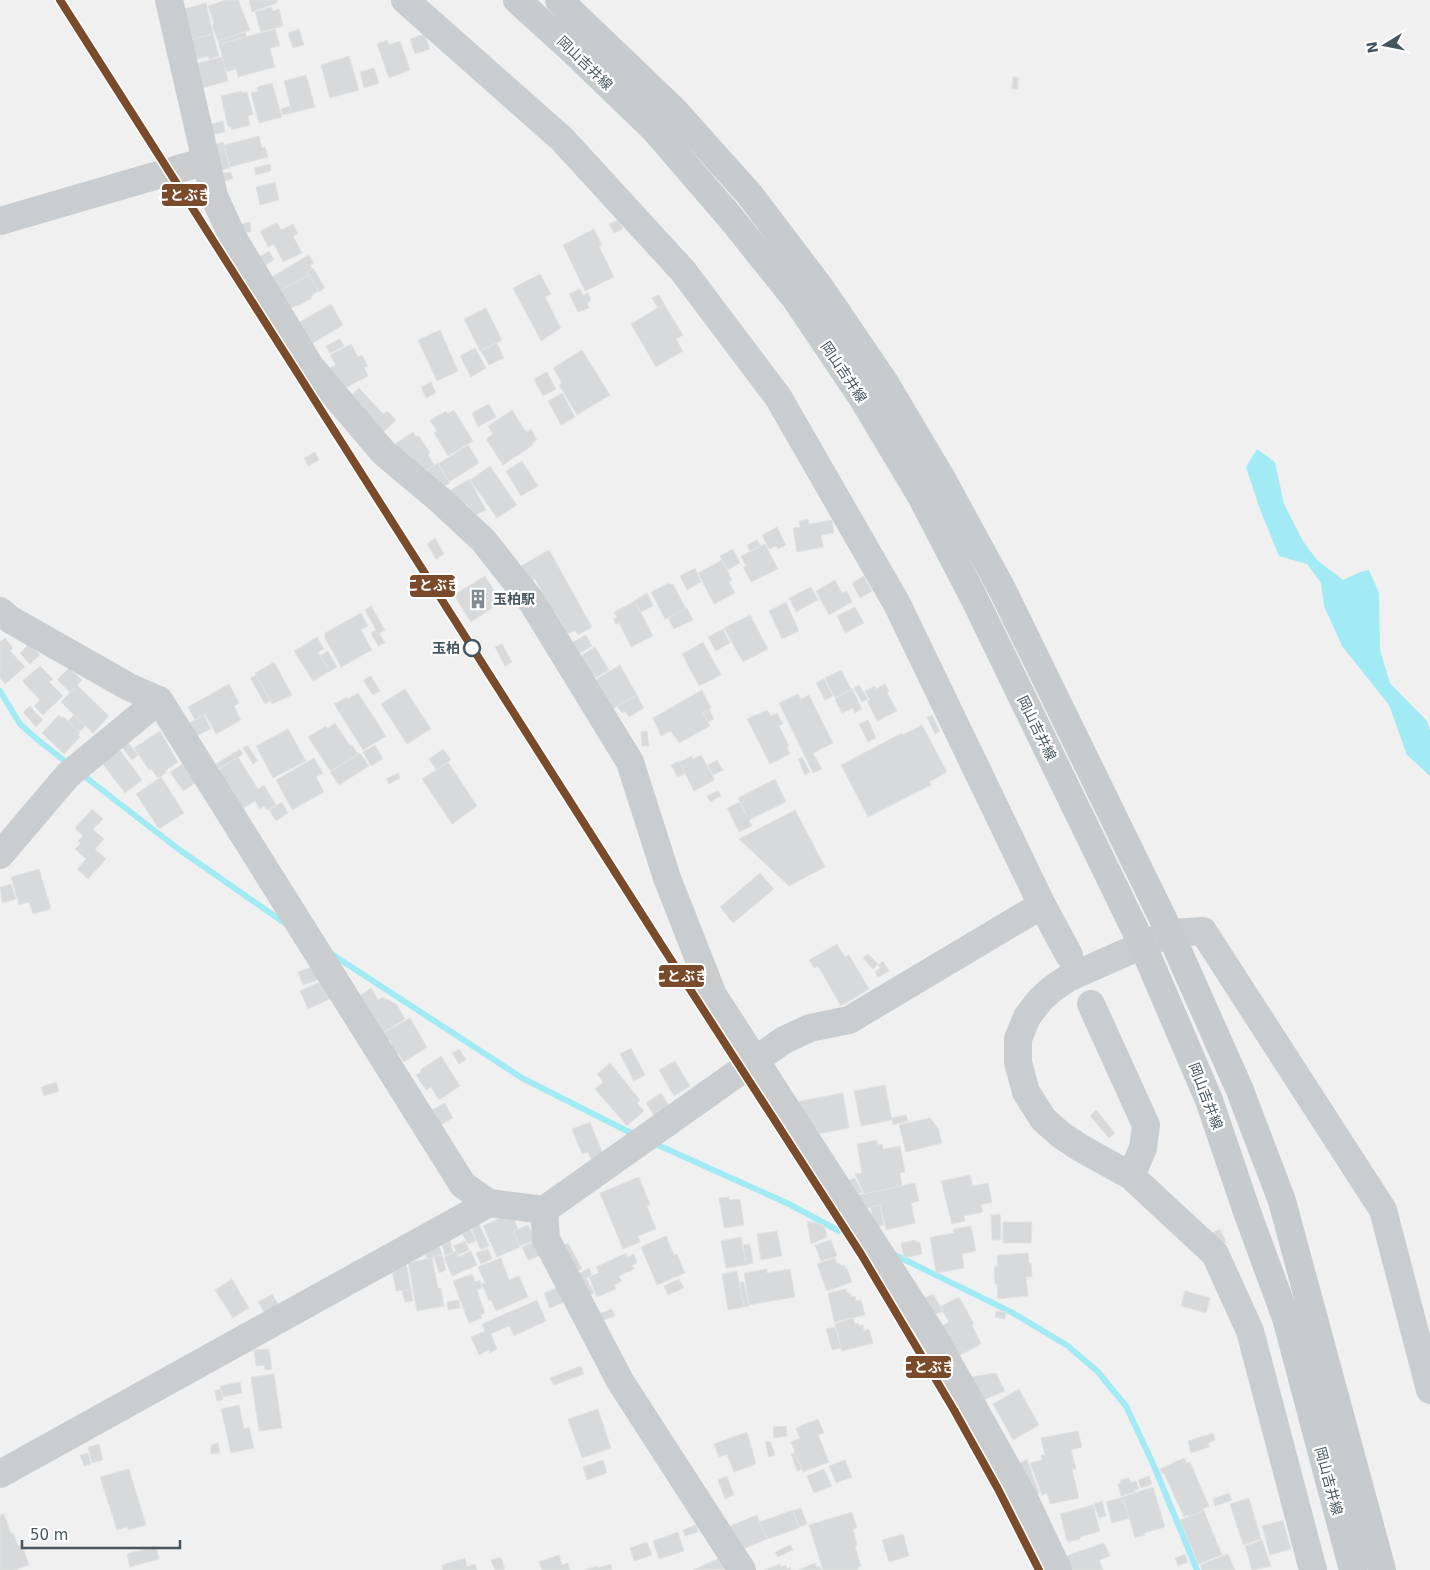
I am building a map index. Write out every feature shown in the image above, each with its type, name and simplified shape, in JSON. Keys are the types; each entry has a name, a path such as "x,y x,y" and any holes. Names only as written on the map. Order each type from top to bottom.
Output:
{"main road":[{"name":"岡山吉井線","path":"517,0 655,130 730,217 795,298 863,399 921,496 974,598 1143,946 1210,1100 1247,1212 1286,1318 1353,1570"},
{"name":"岡山吉井線","path":"559,0 674,110 750,195 819,286 885,383 942,479 1002,589 1170,933 1239,1088 1282,1201 1382,1570"}],"street":[{"path":"169,0 214,196 233,238 310,366 383,452 440,500 483,540 532,602 630,762 667,878 713,995 932,1334 1025,1500 1058,1570"},
{"path":"404,0 562,139 683,271 778,397 898,604 1042,905 1069,955"},
{"path":"0,221 206,161"},
{"path":"0,611 11,620 129,687 159,700 463,1185 489,1203 544,1210 784,1040 810,1028 849,1020 1042,905"},
{"path":"0,855 12,844 68,774 159,700"},
{"path":"1313,1570 1250,1331 1215,1254 1131,1176 1061,1135 1043,1119 1026,1092 1018,1062 1018,1039 1027,1017 1040,1000 1068,978 1170,933 1203,931 1383,1210 1430,1390"},
{"path":"1091,1004 1146,1124 1143,1148 1131,1176"},
{"path":"0,1474 489,1203"},
{"path":"544,1210 546,1238 620,1381 742,1570"}],"water":[{"path":"1257,449 1275,462 1284,504 1303,541 1317,560 1343,580 1369,570 1379,593 1380,650 1390,683 1427,721 1430,730 1430,776 1407,755 1389,705 1342,646 1324,606 1321,583 1307,564 1279,556 1259,507 1246,467"}],"building":[{"path":"225,0 238,0 250,30 218,41 208,6"},
{"path":"249,0 277,0 277,3 252,12"},
{"path":"206,3 213,34 187,41 180,10"},
{"path":"271,7 273,11 279,9 283,26 261,32 255,12"},
{"path":"275,29 280,46 270,48 275,67 238,77 236,69 226,72 219,44"},
{"path":"299,29 304,45 293,48 288,33"},
{"path":"245,32 247,37 219,44 218,41"},
{"path":"213,34 219,56 209,59 208,56 192,60 187,41"},
{"path":"425,34 430,49 415,54 410,39"},
{"path":"387,40 389,45 400,41 410,70 389,78 377,44"},
{"path":"349,56 359,90 330,98 321,65"},
{"path":"222,57 228,81 202,88 191,65"},
{"path":"374,68 379,83 364,88 360,72"},
{"path":"306,75 315,107 292,113 284,81"},
{"path":"1013,77 1018,77 1018,89 1012,89"},
{"path":"272,83 282,117 259,123 251,93 258,91 257,87"},
{"path":"242,91 242,93 247,92 253,114 248,116 250,125 231,130 231,127 228,127 221,96"},
{"path":"290,106 292,113 283,115 281,109"},
{"path":"223,121 225,132 207,136 204,126"},
{"path":"259,136 262,148 265,147 268,157 230,167 224,145"},
{"path":"223,142 230,168 216,172 209,146"},
{"path":"270,164 271,171 256,175 254,168"},
{"path":"231,172 233,179 219,182 217,174"},
{"path":"275,182 279,200 260,205 256,187"},
{"path":"618,220 623,229 614,233 609,224"},
{"path":"250,222 251,232 241,234 240,224"},
{"path":"277,223 281,230 293,224 298,234 293,236 302,253 283,262 274,244 268,247 260,231"},
{"path":"594,229 602,245 599,246 614,277 585,291 563,245"},
{"path":"269,251 274,260 258,269 254,260"},
{"path":"309,255 314,263 310,265 312,269 307,272 309,275 273,295 265,281"},
{"path":"313,268 325,288 319,292 307,272"},
{"path":"540,274 551,294 545,297 561,328 541,341 513,288"},
{"path":"309,275 318,291 311,296 312,298 288,310 275,294"},
{"path":"580,289 583,295 588,293 591,300 587,303 589,308 578,312 569,294"},
{"path":"659,295 664,304 658,308 652,298"},
{"path":"331,304 343,325 308,346 296,324"},
{"path":"664,304 683,335 676,339 683,351 656,367 631,324"},
{"path":"486,308 502,340 480,351 464,319"},
{"path":"440,330 458,371 437,381 418,340"},
{"path":"340,339 344,346 330,353 326,346"},
{"path":"497,343 504,358 489,365 481,351"},
{"path":"351,344 358,357 362,355 368,366 364,367 368,376 338,392 326,370 336,365 330,355"},
{"path":"475,348 486,368 471,377 460,356"},
{"path":"582,350 610,395 577,415 559,385 562,383 553,368"},
{"path":"547,372 556,389 543,396 534,379"},
{"path":"431,382 436,393 426,398 421,387"},
{"path":"359,388 383,414 387,411 396,420 379,436 346,400"},
{"path":"562,393 575,417 561,425 548,401"},
{"path":"489,404 496,417 478,427 472,413"},
{"path":"454,410 473,441 448,456 434,433 437,431 430,420 446,411 448,414"},
{"path":"512,410 526,432 531,429 537,440 532,443 533,445 503,465 486,439 493,434 488,426"},
{"path":"413,432 416,437 418,435 430,453 428,455 434,465 421,473 404,457 395,444"},
{"path":"468,445 479,463 449,482 438,464"},
{"path":"315,452 319,460 308,466 304,458"},
{"path":"522,461 538,486 521,496 506,471"},
{"path":"438,463 450,483 440,488 421,474"},
{"path":"490,466 517,505 497,518 470,480"},
{"path":"469,479 486,510 474,516 467,504 462,507 446,493"},
{"path":"808,519 809,524 832,520 834,533 821,535 823,547 797,552 793,528 800,527 799,521"},
{"path":"777,527 786,545 778,549 776,546 769,549 762,535"},
{"path":"435,538 444,554 436,559 427,544"},
{"path":"757,540 761,546 750,551 747,545"},
{"path":"765,544 778,569 751,582 743,567 746,566 741,556"},
{"path":"733,549 740,563 728,570 720,556"},
{"path":"549,550 592,627 578,635 575,630 568,634 554,610 548,614 540,598 544,595 535,579 528,583 519,567"},
{"path":"722,560 732,580 729,582 735,593 714,604 698,573"},
{"path":"695,568 701,582 687,590 680,576"},
{"name":"玉柏駅","path":"485,576 501,602 471,622 454,595"},
{"path":"864,576 872,591 860,598 852,583"},
{"path":"835,580 842,593 847,591 852,602 829,615 816,591"},
{"path":"669,583 673,584 686,609 665,619 651,592"},
{"path":"811,587 818,600 796,612 789,598"},
{"path":"647,593 653,606 641,612 635,600"},
{"path":"635,601 653,636 631,647 619,623 616,624 613,619 617,617 614,612"},
{"path":"786,602 799,631 782,639 769,611"},
{"path":"371,606 385,630 379,633 385,643 378,646 371,633 376,630 365,610"},
{"path":"855,607 864,623 845,633 837,616"},
{"path":"687,608 693,620 674,629 668,618"},
{"path":"361,613 368,626 361,630 372,650 341,667 325,638 325,633"},
{"path":"750,615 768,649 743,662 724,628"},
{"path":"723,629 730,643 716,651 708,637"},
{"path":"586,635 592,646 575,656 569,644"},
{"path":"317,637 324,649 318,652 330,671 313,681 294,651"},
{"path":"5,638 13,648 10,651 25,667 5,684 0,678 0,642"},
{"path":"703,642 721,675 699,686 682,654"},
{"path":"29,644 40,655 30,664 20,653"},
{"path":"502,644 512,662 505,666 495,647"},
{"path":"595,647 609,670 589,681 575,659"},
{"path":"328,651 337,667 330,671 320,656"},
{"path":"274,662 292,695 272,704 255,673"},
{"path":"620,665 637,695 612,709 595,680"},
{"path":"40,666 53,679 49,682 63,696 43,715 34,706 40,700 22,681"},
{"path":"69,668 82,680 70,692 57,680"},
{"path":"841,670 851,689 835,698 825,678"},
{"path":"256,675 270,701 265,704 250,678"},
{"path":"371,676 380,691 373,695 363,680"},
{"path":"824,679 833,696 825,700 816,683"},
{"path":"229,684 239,703 234,706 241,720 216,734 205,714 195,720 188,707"},
{"path":"885,684 897,711 877,721 867,701 870,700 865,691 875,686 876,689"},
{"path":"77,685 109,716 93,733 61,702"},
{"path":"859,685 868,699 862,702 854,688"},
{"path":"405,689 431,729 407,744 381,704"},
{"path":"852,689 862,709 855,713 853,708 842,713 835,699"},
{"path":"702,690 711,708 703,713 710,726 679,743 671,731 661,736 653,718"},
{"path":"358,693 386,736 363,750 334,704"},
{"path":"798,694 801,699 809,695 833,743 813,753 822,769 813,773 779,703"},
{"path":"637,695 644,708 629,717 625,711 622,713 617,706"},
{"path":"30,706 36,713 29,719 23,712"},
{"path":"709,709 714,719 708,722 703,713"},
{"path":"767,710 771,716 777,713 783,724 779,726 789,746 787,747 790,754 770,764 747,719"},
{"path":"36,713 43,720 36,727 29,719"},
{"path":"59,715 62,718 64,717 80,733 78,735 80,737 64,754 42,733"},
{"path":"74,715 85,726 79,732 68,721"},
{"path":"204,715 211,729 196,736 189,723"},
{"path":"932,715 940,731 935,734 927,717"},
{"path":"868,720 876,738 868,742 859,724"},
{"path":"335,723 350,746 352,745 358,754 331,772 308,737"},
{"path":"922,725 947,772 929,782 931,785 868,817 841,765 902,733 903,735"},
{"path":"288,729 306,761 273,778 256,746"},
{"path":"160,731 178,762 158,778 151,769 149,770 134,748"},
{"path":"647,731 649,746 642,746 641,732"},
{"path":"126,740 138,755 132,760 120,745"},
{"path":"247,745 258,761 253,764 243,748"},
{"path":"375,745 383,759 371,766 363,752"},
{"path":"119,749 142,780 125,793 102,763"},
{"path":"240,749 243,754 219,769 216,764"},
{"path":"443,749 451,760 436,770 429,759"},
{"path":"360,753 369,766 339,785 330,772"},
{"path":"701,755 715,780 694,791 679,762 692,756 693,759"},
{"path":"238,757 258,789 264,785 276,805 267,810 264,806 260,809 255,801 242,809 218,770"},
{"path":"802,757 810,772 805,775 798,759"},
{"path":"314,758 323,773 316,777 324,792 292,810 276,780"},
{"path":"717,760 723,770 713,775 708,765"},
{"path":"679,761 685,773 678,777 671,765"},
{"path":"448,762 477,806 452,824 422,779"},
{"path":"183,764 195,783 183,791 170,772"},
{"path":"398,773 400,778 389,784 386,779"},
{"path":"161,777 184,813 159,829 136,794"},
{"path":"775,779 786,802 749,820 738,798"},
{"path":"718,791 721,796 710,802 707,796"},
{"path":"282,802 288,813 276,821 269,810"},
{"path":"740,802 752,826 739,832 727,808"},
{"path":"92,809 103,819 93,829 104,839 95,849 106,859 88,879 77,869 86,859 75,849 81,843 78,841 83,836 75,828"},
{"path":"795,810 825,867 789,886 739,839"},
{"path":"39,869 51,909 33,914 29,902 19,905 11,877"},
{"path":"760,873 774,889 733,923 720,907"},
{"path":"11,884 16,899 2,903 0,887"},
{"path":"837,944 845,957 849,955 869,989 841,1006 818,966 814,968 809,960"},
{"path":"868,954 878,964 873,969 863,958"},
{"path":"883,961 889,971 878,977 875,972 880,968 878,965"},
{"path":"315,966 320,979 303,985 298,972"},
{"path":"324,980 332,998 308,1009 300,991"},
{"path":"371,988 378,1000 383,997 397,1005 405,1019 379,1035 356,998"},
{"path":"410,1018 427,1047 404,1062 398,1053 395,1055 389,1046 392,1045 390,1040 385,1043 380,1035"},
{"path":"631,1048 645,1075 634,1081 620,1054"},
{"path":"459,1049 466,1060 459,1064 452,1053"},
{"path":"441,1056 460,1086 439,1100 431,1087 426,1090 416,1075 421,1072 420,1070"},
{"path":"675,1061 690,1086 674,1096 659,1070"},
{"path":"610,1063 640,1100 637,1103 644,1111 627,1126 595,1089 603,1082 597,1074"},
{"path":"56,1082 59,1091 44,1096 41,1087"},
{"path":"885,1085 892,1120 861,1126 854,1091"},
{"path":"661,1093 670,1107 655,1117 646,1103"},
{"path":"843,1093 849,1128 818,1134 817,1128 811,1129 795,1102"},
{"path":"445,1103 453,1118 439,1126 430,1111"},
{"path":"1096,1110 1115,1133 1109,1138 1090,1116"},
{"path":"906,1115 908,1121 893,1125 892,1118"},
{"path":"930,1118 938,1128 942,1143 906,1152 899,1125"},
{"path":"590,1122 603,1154 591,1159 588,1152 582,1154 572,1129"},
{"path":"877,1140 878,1145 882,1144 883,1149 900,1146 905,1172 900,1173 902,1186 864,1194 855,1174 862,1173 857,1144"},
{"path":"970,1175 973,1186 988,1183 992,1202 981,1205 983,1212 964,1216 965,1221 952,1224 941,1181"},
{"path":"639,1177 650,1205 647,1206 656,1229 638,1236 640,1242 623,1249 600,1193"},
{"path":"855,1178 862,1192 854,1195 846,1181"},
{"path":"915,1183 919,1201 911,1203 915,1223 886,1230 880,1205 861,1209 858,1195"},
{"path":"729,1197 729,1200 740,1199 744,1225 724,1228 719,1198"},
{"path":"880,1205 884,1225 875,1227 870,1207"},
{"path":"511,1213 518,1229 513,1231 520,1247 497,1257 483,1226"},
{"path":"1000,1214 1001,1240 992,1240 991,1215"},
{"path":"477,1219 489,1246 481,1250 469,1223"},
{"path":"807,1221 824,1225 827,1237 811,1244"},
{"path":"1003,1222 1032,1222 1031,1243 1003,1243"},
{"path":"528,1225 535,1240 520,1246 513,1231"},
{"path":"469,1226 476,1241 468,1244 460,1230"},
{"path":"971,1226 976,1251 962,1254 964,1268 936,1273 930,1237 954,1233 953,1229"},
{"path":"1220,1229 1226,1242 1220,1245 1212,1233"},
{"path":"777,1231 782,1256 761,1260 757,1234"},
{"path":"666,1236 674,1255 677,1254 685,1273 657,1285 641,1247"},
{"path":"449,1237 453,1252 445,1255 440,1239"},
{"path":"741,1237 746,1265 726,1268 721,1241"},
{"path":"437,1240 442,1254 427,1259 422,1245"},
{"path":"831,1240 837,1256 821,1261 815,1245"},
{"path":"916,1240 916,1242 920,1242 922,1254 904,1258 901,1243"},
{"path":"465,1241 469,1250 458,1255 454,1246"},
{"path":"536,1241 542,1255 528,1260 522,1247"},
{"path":"568,1243 582,1269 572,1274 559,1247"},
{"path":"750,1244 753,1263 746,1265 743,1245"},
{"path":"488,1249 492,1259 481,1264 476,1253"},
{"path":"456,1251 458,1257 471,1251 477,1265 452,1276 444,1257"},
{"path":"626,1253 628,1257 634,1254 637,1263 632,1265 634,1269 619,1276 622,1281 614,1285 616,1289 597,1297 589,1277 599,1273 596,1267"},
{"path":"1028,1253 1032,1277 1026,1277 1028,1296 998,1299 994,1267 998,1266 997,1255"},
{"path":"442,1255 446,1270 439,1273 434,1257"},
{"path":"432,1258 444,1306 417,1311 408,1263"},
{"path":"501,1258 509,1280 519,1276 528,1297 496,1311 491,1300 489,1301 482,1284 485,1283 478,1267"},
{"path":"835,1258 837,1264 840,1263 841,1266 844,1265 847,1268 852,1282 827,1291 817,1264"},
{"path":"406,1262 411,1289 396,1291 391,1264"},
{"path":"589,1268 592,1275 586,1278 594,1293 585,1297 574,1276"},
{"path":"767,1269 767,1273 790,1269 795,1297 749,1305 744,1273"},
{"path":"737,1271 744,1307 728,1310 722,1274"},
{"path":"472,1274 475,1282 480,1280 482,1288 477,1290 485,1313 481,1315 482,1318 469,1323 453,1281"},
{"path":"232,1279 249,1308 233,1318 215,1290"},
{"path":"679,1279 684,1288 668,1295 664,1286"},
{"path":"739,1282 744,1282 749,1306 744,1307"},
{"path":"561,1286 567,1301 550,1308 544,1293"},
{"path":"411,1289 413,1301 405,1302 402,1290"},
{"path":"846,1289 851,1297 855,1296 856,1301 861,1300 865,1315 834,1322 828,1293"},
{"path":"1185,1291 1210,1298 1206,1313 1181,1306"},
{"path":"272,1294 281,1308 267,1317 258,1302"},
{"path":"933,1294 943,1311 928,1318 919,1301"},
{"path":"959,1297 974,1324 972,1325 981,1344 953,1359 935,1330 949,1322 940,1307"},
{"path":"459,1300 460,1308 448,1310 447,1302"},
{"path":"537,1300 546,1321 514,1336 509,1326 491,1334 497,1349 490,1353 489,1350 479,1355 471,1337 485,1331 482,1324"},
{"path":"612,1309 615,1316 601,1321 599,1314"},
{"path":"996,1311 1006,1312 1005,1319 995,1317"},
{"path":"853,1318 855,1324 863,1325 864,1331 869,1329 873,1343 842,1351 835,1324"},
{"path":"835,1327 841,1348 832,1350 826,1329"},
{"path":"269,1349 272,1369 265,1370 264,1365 256,1366 254,1350"},
{"path":"581,1366 584,1374 554,1385 550,1378"},
{"path":"996,1373 1005,1391 981,1401 971,1377"},
{"path":"274,1374 282,1428 259,1431 251,1377"},
{"path":"240,1382 242,1393 223,1397 220,1386"},
{"path":"221,1389 223,1400 217,1401 215,1391"},
{"path":"1019,1389 1039,1425 1013,1440 993,1404"},
{"path":"239,1405 244,1429 249,1427 254,1448 231,1453 221,1409"},
{"path":"598,1409 611,1448 582,1458 568,1419"},
{"path":"818,1419 824,1433 818,1435 829,1462 803,1472 791,1442 800,1438 796,1428"},
{"path":"786,1426 787,1436 774,1438 773,1427"},
{"path":"1078,1431 1082,1447 1071,1450 1076,1469 1072,1470 1079,1498 1050,1504 1047,1493 1042,1495 1030,1463 1042,1460 1041,1455 1045,1455 1041,1438"},
{"path":"747,1432 756,1464 734,1472 727,1454 719,1457 714,1444"},
{"path":"1213,1433 1215,1440 1208,1443 1209,1447 1191,1453 1188,1441"},
{"path":"770,1441 775,1455 769,1457 765,1442"},
{"path":"218,1443 220,1453 211,1454 211,1445"},
{"path":"99,1444 103,1460 92,1463 88,1447"},
{"path":"88,1453 91,1464 84,1466 80,1455"},
{"path":"795,1453 802,1469 797,1471 791,1454"},
{"path":"1184,1458 1187,1463 1190,1462 1209,1506 1203,1509 1204,1511 1189,1517 1188,1515 1184,1517 1164,1473 1162,1474 1160,1469"},
{"path":"1027,1459 1039,1493 1031,1497 1014,1466"},
{"path":"603,1460 607,1473 587,1480 583,1467"},
{"path":"845,1460 852,1477 836,1483 829,1466"},
{"path":"129,1469 146,1525 128,1530 127,1527 117,1530 100,1477"},
{"path":"824,1469 832,1486 814,1493 807,1476"},
{"path":"727,1476 734,1495 725,1499 718,1480"},
{"path":"1149,1476 1152,1484 1141,1488 1138,1480"},
{"path":"1129,1478 1131,1483 1136,1481 1139,1489 1121,1496 1118,1484 1121,1483 1120,1480"},
{"path":"1153,1487 1165,1527 1144,1533 1145,1535 1135,1538 1123,1497"},
{"path":"1229,1493 1232,1500 1215,1506 1213,1499"},
{"path":"1123,1497 1129,1518 1112,1523 1106,1502"},
{"path":"1249,1498 1261,1539 1243,1545 1230,1504"},
{"path":"1102,1501 1106,1516 1099,1518 1094,1504"},
{"path":"1093,1505 1100,1531 1080,1537 1080,1539 1067,1541 1060,1514"},
{"path":"801,1508 807,1524 799,1527 793,1511"},
{"path":"793,1510 799,1528 767,1539 760,1522"},
{"path":"1204,1511 1222,1555 1198,1564 1180,1520"},
{"path":"852,1512 857,1528 853,1529 857,1545 855,1546 861,1566 858,1567 858,1570 823,1570 809,1525"},
{"path":"4,1514 11,1534 13,1533 18,1546 22,1545 29,1565 14,1570 0,1570 0,1515"},
{"path":"757,1515 767,1539 738,1551 728,1527"},
{"path":"1283,1520 1291,1549 1270,1555 1262,1526"},
{"path":"696,1525 698,1532 685,1536 683,1530"},
{"path":"678,1532 684,1551 659,1559 653,1541"},
{"path":"903,1534 909,1556 889,1562 882,1540"},
{"path":"1262,1540 1271,1566 1252,1570 1245,1546"},
{"path":"647,1542 652,1555 634,1561 630,1548"},
{"path":"1104,1543 1110,1556 1099,1560 1103,1570 1066,1570 1060,1558"},
{"path":"790,1545 793,1550 778,1557 775,1552"},
{"path":"156,1546 159,1559 130,1567 127,1554"},
{"path":"1185,1554 1188,1562 1178,1566 1175,1558"},
{"path":"1228,1554 1235,1570 1202,1570 1200,1565"},
{"path":"559,1555 562,1565 568,1563 570,1570 542,1570 539,1562"},
{"path":"726,1555 726,1569 693,1570"},
{"path":"501,1557 505,1569 495,1570 491,1560"},
{"path":"465,1558 467,1567 475,1564 477,1570 443,1570 442,1565"},
{"path":"815,1563 817,1567 820,1566 821,1570 798,1570"},
{"path":"611,1564 612,1570 584,1570 597,1566 598,1568"},
{"path":"780,1564 781,1567 786,1565 787,1569 790,1567 791,1570 764,1570"}],"waterway":[{"path":"0,691 20,724 66,762"},
{"path":"84,776 177,848 286,924"},
{"path":"330,953 522,1078 637,1136"},
{"path":"651,1142 789,1204 839,1231"},
{"path":"893,1254 1013,1313 1068,1346 1098,1372 1126,1406 1154,1466 1197,1570"}],"transit line":[{"name":"ことぶき","path":"60,0 664,949 861,1254 954,1410 998,1489 1039,1570"}],"place":[{"name":"玉柏駅","path":"478,599"},
{"name":"玉柏","path":"472,648"}]}
